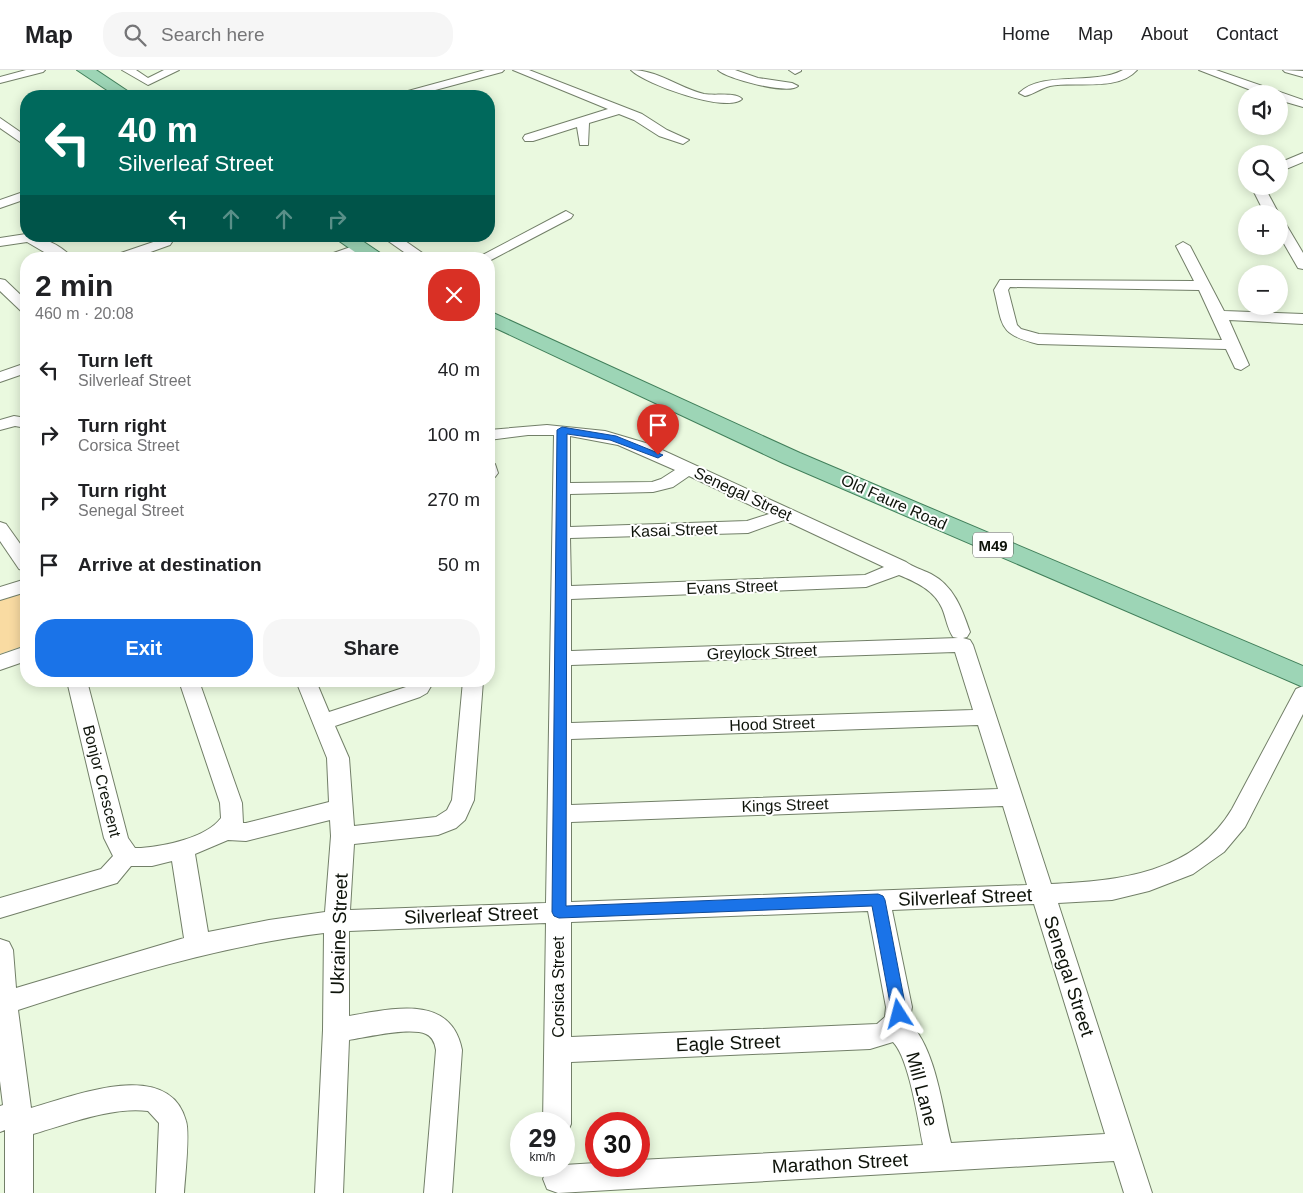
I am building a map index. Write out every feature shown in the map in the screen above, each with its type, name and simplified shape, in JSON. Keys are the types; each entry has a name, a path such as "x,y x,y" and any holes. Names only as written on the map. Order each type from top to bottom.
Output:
{"main road":[{"path":"85,70 117,90"},
{"path":"350,242 366,252"},
{"name":"Old Faure Road","path":"495,321 630,385 897,504 1303,677"}],"street":[{"path":"0,80 39,70"},
{"path":"128,70 148,82"},
{"path":"134,90 173,70"},
{"path":"424,90 498,70"},
{"path":"519,70 638,117 663,133 683,140"},
{"path":"637,70 693,96 721,100 736,99"},
{"path":"724,70 756,81 792,86"},
{"path":"1025,93 1042,83 1101,79 1120,75 1131,70"},
{"path":"1205,70 1248,85"},
{"path":"1289,70 1303,74"},
{"path":"1288,99 1303,104"},
{"path":"529,138 618,110"},
{"path":"583,121 584,142"},
{"path":"0,122 20,137"},
{"path":"1288,164 1303,157"},
{"path":"0,204 20,197"},
{"path":"495,252 566,215"},
{"path":"0,242 20,236"},
{"path":"1288,239 1303,265"},
{"path":"40,242 55,252"},
{"path":"132,252 154,242"},
{"path":"165,242 178,251"},
{"path":"397,242 413,252"},
{"path":"1183,246 1219,315 1241,365"},
{"path":"348,252 359,248"},
{"path":"0,283 20,302"},
{"path":"1204,286 1005,283 1001,290 1010,326 1024,336 1038,339 1232,345"},
{"path":"1219,315 1303,319"},
{"path":"0,377 20,370"},
{"path":"0,425 20,420"},
{"name":"Senegal Street","path":"495,434 533,430 562,430 596,434 628,442 899,566 940,588 949,599 984,717 1043,894 1138,1193"},
{"name":"Corsica Street","path":"557,1112 562,430"},
{"path":"561,490 653,486 667,483 688,469"},
{"name":"Kasai Street","path":"561,533 748,527 772,520 783,513"},
{"path":"0,528 20,556"},
{"name":"Evans Street","path":"561,594 866,582 887,574 899,566"},
{"path":"0,594 20,587"},
{"name":"Greylock Street","path":"560,658 961,639"},
{"path":"0,663 20,655"},
{"name":"Bonjor Crescent","path":"78,687 116,838 121,850 133,857 149,857 210,840 225,831"},
{"path":"191,687 231,803 233,820 225,831"},
{"name":"Ukraine Street","path":"308,687 338,758 344,836 337,921 336,1030 329,1193"},
{"path":"323,722 413,692 421,687"},
{"path":"344,836 438,826 448,823 460,813 463,800 472,687"},
{"name":"Silverleaf Street","path":"2,1004 120,966 198,946 269,930 337,921 1093,892 1133,886 1173,873 1208,852 1230,831 1303,694"},
{"name":"Hood Street","path":"560,731 984,717"},
{"name":"Kings Street","path":"559,814 1011,797"},
{"path":"225,831 246,832 342,808"},
{"path":"182,848 198,946"},
{"path":"0,908 109,876 120,865 126,854"},
{"path":"878,900 899,1007 898,1020 895,1026"},
{"path":"0,950 2,1004 19,1193"},
{"path":"336,1030 416,1020 433,1024 445,1035 448,1050 438,1193"},
{"name":"Eagle Street","path":"557,1050 877,1037 884,1035 895,1026"},
{"name":"Mill Lane","path":"895,1026 909,1040 918,1064 940,1157"},
{"path":"12,1118 127,1098 148,1097 161,1103 170,1113 173,1122 170,1193"},
{"name":"Marathon Street","path":"557,1179 1124,1147"}],"shaded area":[{"path":"20,593 20,647 0,654 0,600"}],"route":[{"path":"658,455 628,442 596,434 562,430 559,912 878,900 899,1014"}]}
